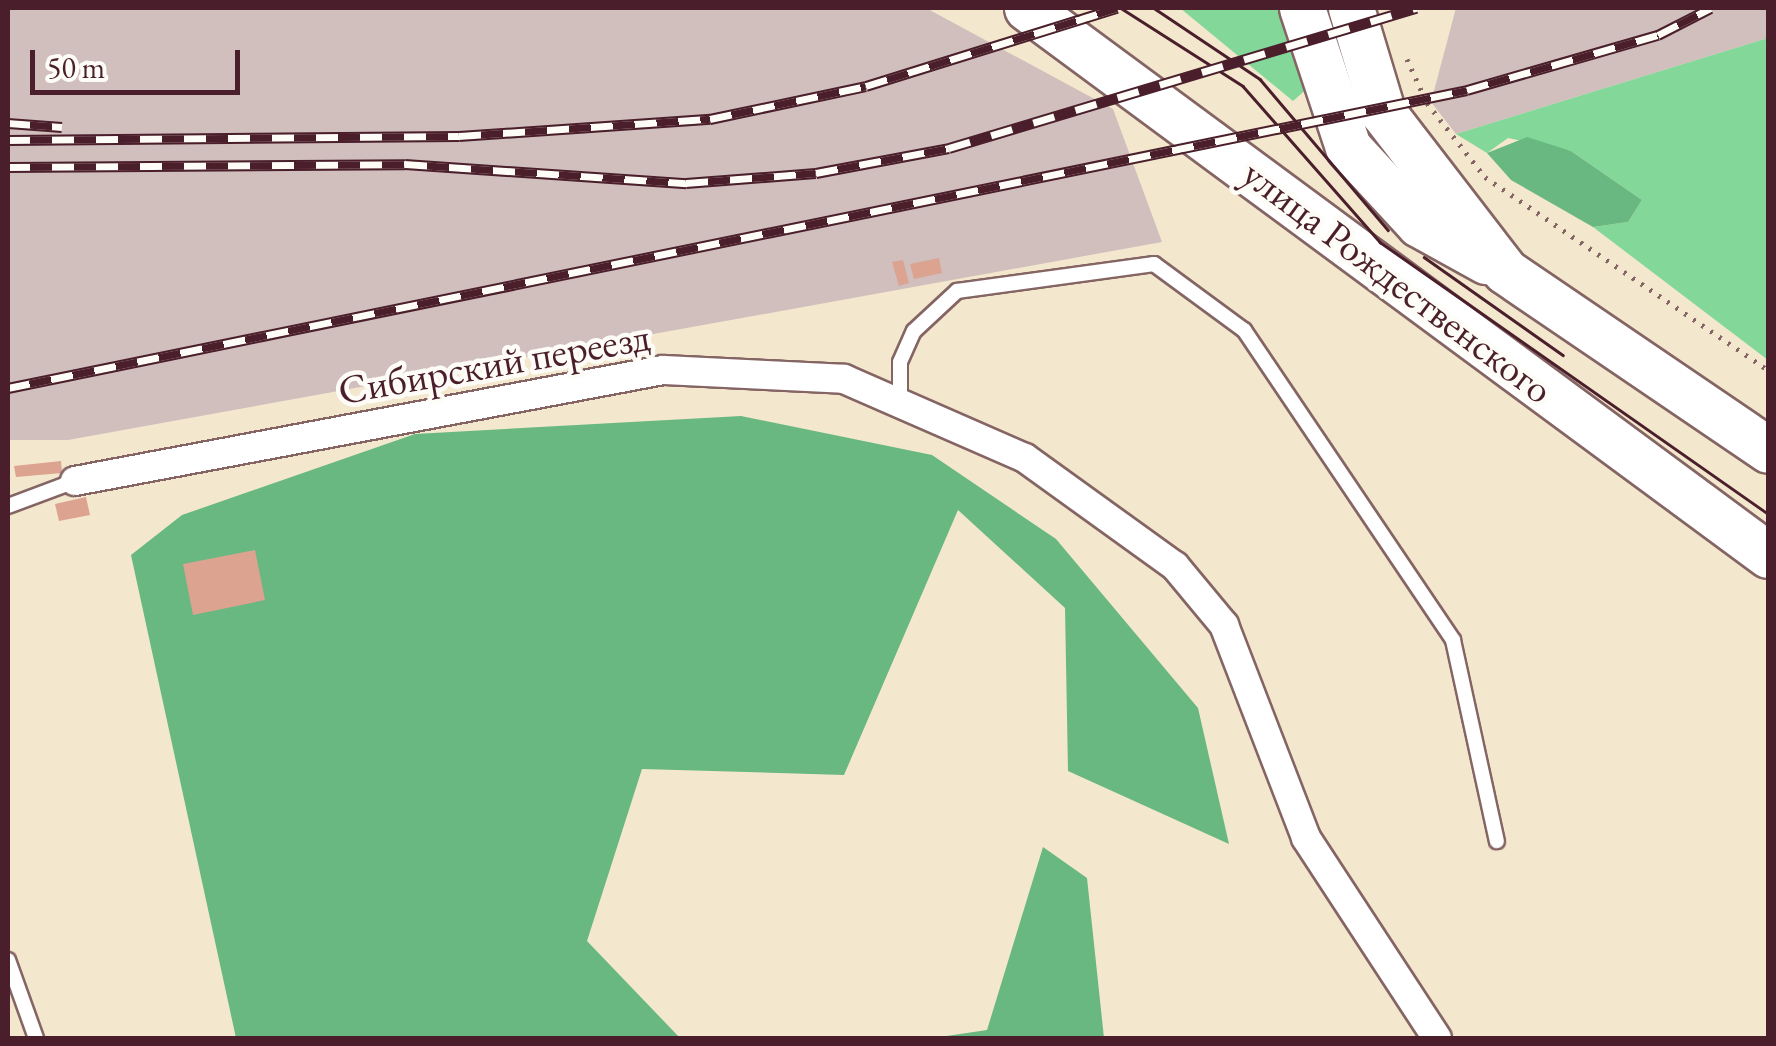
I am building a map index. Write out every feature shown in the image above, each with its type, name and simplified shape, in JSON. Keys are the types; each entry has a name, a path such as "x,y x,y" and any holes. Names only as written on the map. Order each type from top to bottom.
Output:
{"main road":[{"name":"улица Рождественского","path":"1027,8 1768,554"},
{"path":"1302,8 1348,147 1419,224 1505,271"},
{"name":"улица Рождественского","path":"1350,8 1382,111 1505,271 1768,450"}],"street":[{"name":"Сибирский переезд","path":"76,481 663,370 844,378 1025,458 1175,566 1224,625 1306,838 1436,1038"}],"lane":[{"path":"900,404 900,362 914,331 957,291 1082,267 1154,264 1244,330 1453,640 1497,840"},
{"path":"8,506 76,481"},
{"path":"8,960 14,997 36,1038"}],"path":[{"path":"1400,44 1427,103 1485,177 1768,370"}],"shaded area":[{"path":"8,8 926,8 1113,109 1162,242 68,440 8,440"},
{"path":"1456,8 1768,8 1768,38 1456,134 1431,102"}],"green space":[{"path":"1180,8 1288,8 1309,87 1293,101"},
{"path":"1768,38 1768,360 1593,227 1628,222 1642,200 1571,151 1508,138 1487,153 1456,134"},
{"path":"1527,137 1571,151 1642,200 1628,222 1593,227 1511,180 1487,153"},
{"path":"741,416 932,455 1056,539 1198,708 1229,844 1068,771 1065,608 958,510 844,775 642,769 587,941 680,1038 236,1038 131,555 182,515 415,434"},
{"path":"1043,847 1087,878 1104,1038 933,1038 987,1030"}],"building":[{"path":"939,258 942,273 914,279 910,264"},
{"path":"903,260 909,283 899,286 892,262"},
{"path":"61,461 62,473 16,477 14,466"},
{"path":"86,497 90,515 59,521 55,504"},
{"path":"255,550 265,600 193,615 183,564"}],"tram line":[{"path":"1121,8 1243,86 1380,242 1768,514"},
{"path":"1154,8 1260,79 1388,230"},
{"path":"1424,257 1563,355"}],"railway":[{"path":"8,140 459,136 710,119 866,86 1117,8"},
{"path":"8,167 405,164 686,183 816,173 949,148 1417,8"},
{"path":"8,388 1467,90 1658,35 1711,8"},
{"path":"8,123 62,127"}]}
